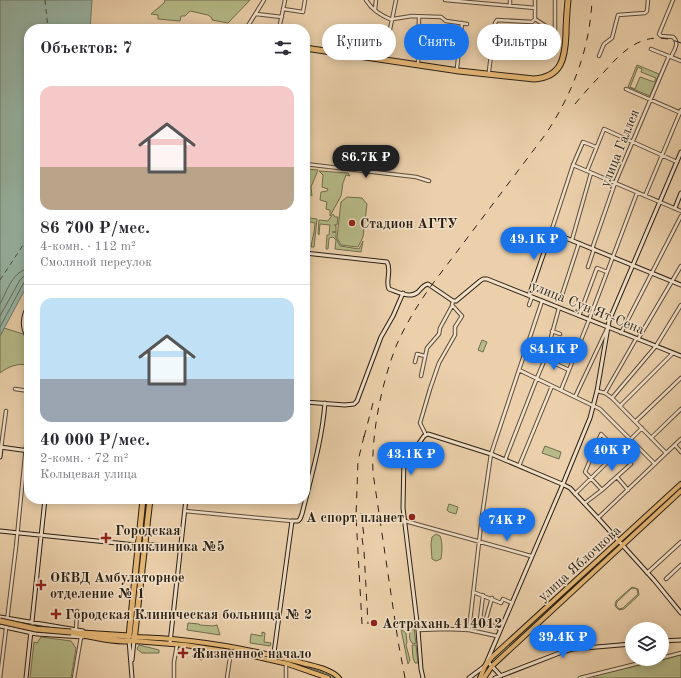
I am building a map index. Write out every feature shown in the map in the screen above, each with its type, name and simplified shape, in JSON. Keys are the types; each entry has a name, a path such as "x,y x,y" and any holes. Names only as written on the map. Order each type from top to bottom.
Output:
{"highway":[{"path":"418,63 534,76 548,74 560,59 562,53 566,0"},
{"path":"396,60 482,73 534,79 548,76 554,72 563,60 565,53 566,0"},
{"path":"310,48 322,49"},
{"path":"131,639 131,615 142,504"},
{"path":"131,639 137,615 150,504"},
{"path":"131,615 137,615"},
{"path":"0,621 36,629 73,631 91,635 131,639"}],"main road":[{"name":"улица Яблочкова","path":"484,678 492,666 681,484"},
{"name":"улица Яблочкова","path":"480,678 486,664 681,491"},
{"path":"131,639 171,641 231,650 287,661 331,672 339,678"},
{"path":"171,641 178,644 203,648 231,650"},
{"path":"287,661 328,678"}],"street":[{"path":"249,24 264,0"},
{"path":"280,24 285,0"},
{"path":"283,9 303,12 305,0"},
{"path":"366,0 369,5 383,17 392,20 412,16 441,17 446,21 467,24"},
{"path":"375,10 376,0"},
{"path":"391,24 396,0"},
{"path":"445,0 535,8"},
{"path":"510,0 510,5"},
{"path":"535,0 535,19"},
{"path":"535,19 555,32 555,0"},
{"path":"599,56 604,44 612,38 618,15 645,13 647,11 648,0"},
{"name":"улица Галлея","path":"588,267 615,183 650,100 677,44 673,37 661,36 659,34 673,0"},
{"path":"256,14 282,17"},
{"path":"418,16 418,63"},
{"path":"489,71 495,23 497,20 532,22 535,19"},
{"path":"457,68 462,23"},
{"path":"651,49 681,61"},
{"path":"626,89 681,112 645,196"},
{"path":"587,171 604,129 681,163"},
{"path":"529,305 573,165 583,142 596,147"},
{"path":"575,397 607,328 681,152"},
{"path":"310,165 416,177 429,181"},
{"path":"573,165 681,211"},
{"path":"572,240 591,173"},
{"path":"561,390 613,257 636,193"},
{"path":"675,208 681,193"},
{"path":"621,333 681,216"},
{"path":"551,232 681,285"},
{"path":"562,295 579,243"},
{"path":"310,254 387,262 390,269 389,289 414,295 428,284 453,301 440,328 439,334 427,348 421,376"},
{"path":"605,393 681,266"},
{"path":"579,316 597,268 607,272"},
{"name":"улица Сун Ят-Сена","path":"453,301 460,299 483,279 487,279 607,328 681,356"},
{"path":"310,402 354,404 357,400 381,337 393,316 403,293"},
{"path":"469,630 491,454 542,301"},
{"path":"426,435 420,423 430,389 439,363 455,335 455,327 462,316 452,305"},
{"path":"612,398 656,346 681,305"},
{"path":"505,460 536,378 545,359 559,308"},
{"path":"469,678 486,664 563,484 593,406 597,391 607,328"},
{"path":"552,331 560,334"},
{"path":"620,406 673,353"},
{"path":"415,362 417,354 425,356"},
{"path":"545,359 569,370"},
{"path":"519,370 600,409 655,464"},
{"path":"636,421 681,378"},
{"path":"518,466 552,386"},
{"path":"15,389 24,390"},
{"path":"597,391 605,393 612,398 666,453"},
{"path":"310,480 323,426 325,403"},
{"path":"651,438 681,409"},
{"path":"0,457 6,411"},
{"path":"575,494 642,428"},
{"path":"423,678 403,508 404,456 417,446 426,435 430,434 491,454 570,488 621,543 681,613"},
{"path":"585,503 602,490 631,464 601,434 585,472 602,490"},
{"path":"598,518 681,439"},
{"path":"675,445 681,452"},
{"path":"0,448 24,450"},
{"path":"0,678 24,475"},
{"path":"617,477 628,490"},
{"path":"26,678 44,504"},
{"path":"171,641 186,504"},
{"path":"185,511 298,521 302,514 304,504"},
{"path":"273,658 292,521"},
{"path":"404,521 531,556"},
{"path":"0,531 181,547"},
{"path":"647,573 681,542"},
{"path":"666,579 681,565"},
{"path":"473,592 492,598 500,603 503,599 512,603"},
{"path":"483,595 480,620 500,629"},
{"path":"485,622 492,598"},
{"path":"0,617 73,631 78,611"},
{"path":"0,626 52,635 81,637 91,635"},
{"path":"418,630 469,630 497,636"},
{"path":"74,678 81,637"},
{"path":"131,639 132,678"},
{"path":"669,641 681,640"},
{"path":"174,678 174,662 178,644"},
{"path":"496,678 562,652 625,645"},
{"path":"201,658 203,648"},
{"path":"227,678 231,650"},
{"path":"669,656 681,653"},
{"path":"286,678 287,661"},
{"path":"486,664 492,666 501,676"},
{"path":"580,678 628,666"}],"green space":[{"path":"165,0 250,0 228,23 212,20 212,18 208,15 190,11 185,16 181,16 180,21 158,19 158,15 151,14 164,3"},
{"path":"637,65 659,74 650,96 628,87","holes":["638,67 642,69 641,72 656,78 654,82 640,77 635,89 630,87"]},
{"path":"310,169 318,170 311,187 312,196 310,194"},
{"path":"319,171 348,173 350,176 346,175 341,196 330,216 330,210 326,209 327,202 320,200 321,192 327,191 328,189 322,187 323,175"},
{"name":"Стадион АГТУ","path":"347,197 362,198 367,204 363,237 358,247 341,245 337,238 341,202"},
{"path":"333,214 335,217 338,217 337,225 334,225 336,226 336,238 340,246 359,249 363,241 361,252 335,249 336,240 333,237 329,238 328,249 326,249 327,235 329,235 330,225 320,224 319,235 319,220 328,221"},
{"path":"310,218 317,219 314,247 311,247 315,229 315,223 310,222"},
{"path":"4,328 23,334 24,364 14,366 0,373 0,336"},
{"path":"482,340 487,342 483,352 478,350"},
{"path":"545,446 561,452 559,459 542,453"},
{"path":"142,504 149,504 137,615 131,615"},
{"path":"449,504 458,507 456,514 447,510"},
{"path":"436,534 440,536 442,548 441,559 436,561 432,559 431,544 432,537"},
{"path":"632,587 638,589 639,595 624,609 619,610 615,606 616,601","holes":["632,588 637,589 638,594 623,608 619,609 616,605 617,602"]},
{"path":"188,623 213,626 217,625 220,635 187,630"},
{"path":"412,627 414,628 416,643 413,644 410,640 410,631"},
{"path":"401,629 406,633 406,645 410,660 408,664"},
{"path":"262,632 265,633 264,642 271,643 270,646 250,643 251,634 262,636"},
{"path":"41,637 71,641 76,648 71,678 30,678 34,642 37,643"},
{"path":"139,645 159,650 159,653 142,653 137,649"},
{"path":"412,645 416,645 418,663 415,663 413,658"},
{"path":"681,655 681,678 595,678 591,676 634,666 669,666 669,658"},
{"path":"291,662 336,678 329,678 291,664"}],"water":[{"path":"0,0 92,0 90,24 24,24 24,291 0,336"}],"ferry route":[{"path":"45,0 47,24"},
{"path":"0,280 24,244"}],"railway":[{"path":"405,678 398,641 373,473 374,442 382,391 397,344 421,300 555,120 578,71 588,36 592,0"},
{"path":"575,104 612,63 629,48 647,39 657,38 669,39 681,43"},
{"path":"364,437 373,403"},
{"path":"362,624 356,516 358,461 365,432"},
{"path":"361,513 364,536"},
{"path":"362,538 368,624"}],"place":[{"name":"Стадион АГТУ","path":"352,223"},
{"name":"А спорт планет","path":"412,517"},
{"name":"Городская поликлиника №5","path":"106,538"},
{"name":"ОКВД Амбулаторное отделение № 1","path":"41,585"},
{"name":"Городская Клиническая больница № 2","path":"56,614"},
{"name":"Астрахань 414012","path":"374,623"},
{"name":"Жизненное начало","path":"183,653"}]}
